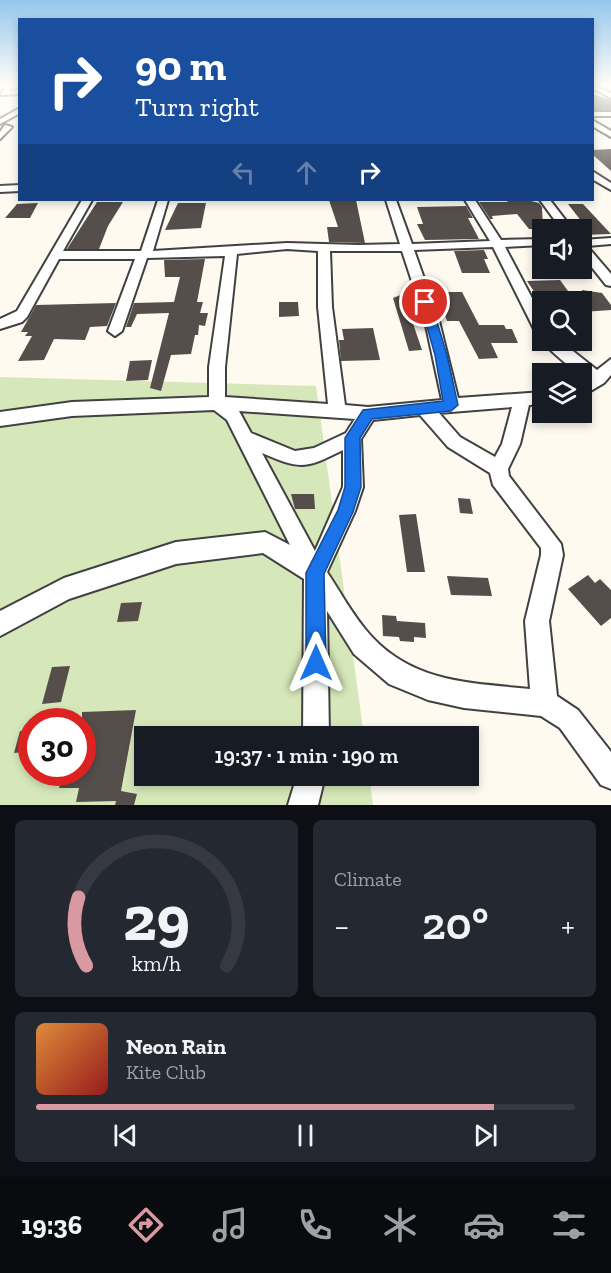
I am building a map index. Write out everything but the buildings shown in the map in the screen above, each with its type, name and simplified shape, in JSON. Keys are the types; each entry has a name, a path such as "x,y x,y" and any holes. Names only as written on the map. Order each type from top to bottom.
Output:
{"street":[{"path":"594,123 611,135"},
{"path":"0,137 3,125 18,127"},
{"path":"594,173 611,172"},
{"path":"594,174 611,187"},
{"path":"0,189 18,188"},
{"path":"0,324 17,319 22,314 86,201"},
{"path":"115,331 127,300 136,264 144,254 163,201"},
{"path":"391,201 441,355 451,405"},
{"path":"471,201 497,243 532,311"},
{"path":"546,201 560,219"},
{"path":"592,242 611,241"},
{"path":"55,255 231,252 286,246 359,249 532,242"},
{"path":"324,247 325,308 337,411"},
{"path":"217,403 217,367 231,252"},
{"path":"592,260 611,282"},
{"path":"561,351 598,379"},
{"path":"592,383 611,366"},
{"path":"0,419 72,410 217,403 368,414 532,400"},
{"path":"522,401 511,444 499,469 500,479 504,485 551,544 552,555 537,621 538,650 545,703"},
{"path":"217,403 233,415 315,573 363,645 398,675 428,687 464,695 545,703 569,719 611,775"},
{"path":"424,408 454,442 499,469"},
{"path":"245,438 294,459 316,455 352,438 368,414"},
{"path":"316,726 315,573 345,512 353,487 352,438"},
{"path":"0,624 64,589 176,553 265,542 315,573"},
{"path":"303,805 308,786"}],"green space":[{"path":"0,377 316,386 363,726 134,726 134,786 370,786 373,805 0,805"}],"route":[{"path":"316,663 315,573 345,512 353,487 352,438 368,414 451,405 447,378 425,302"}]}
